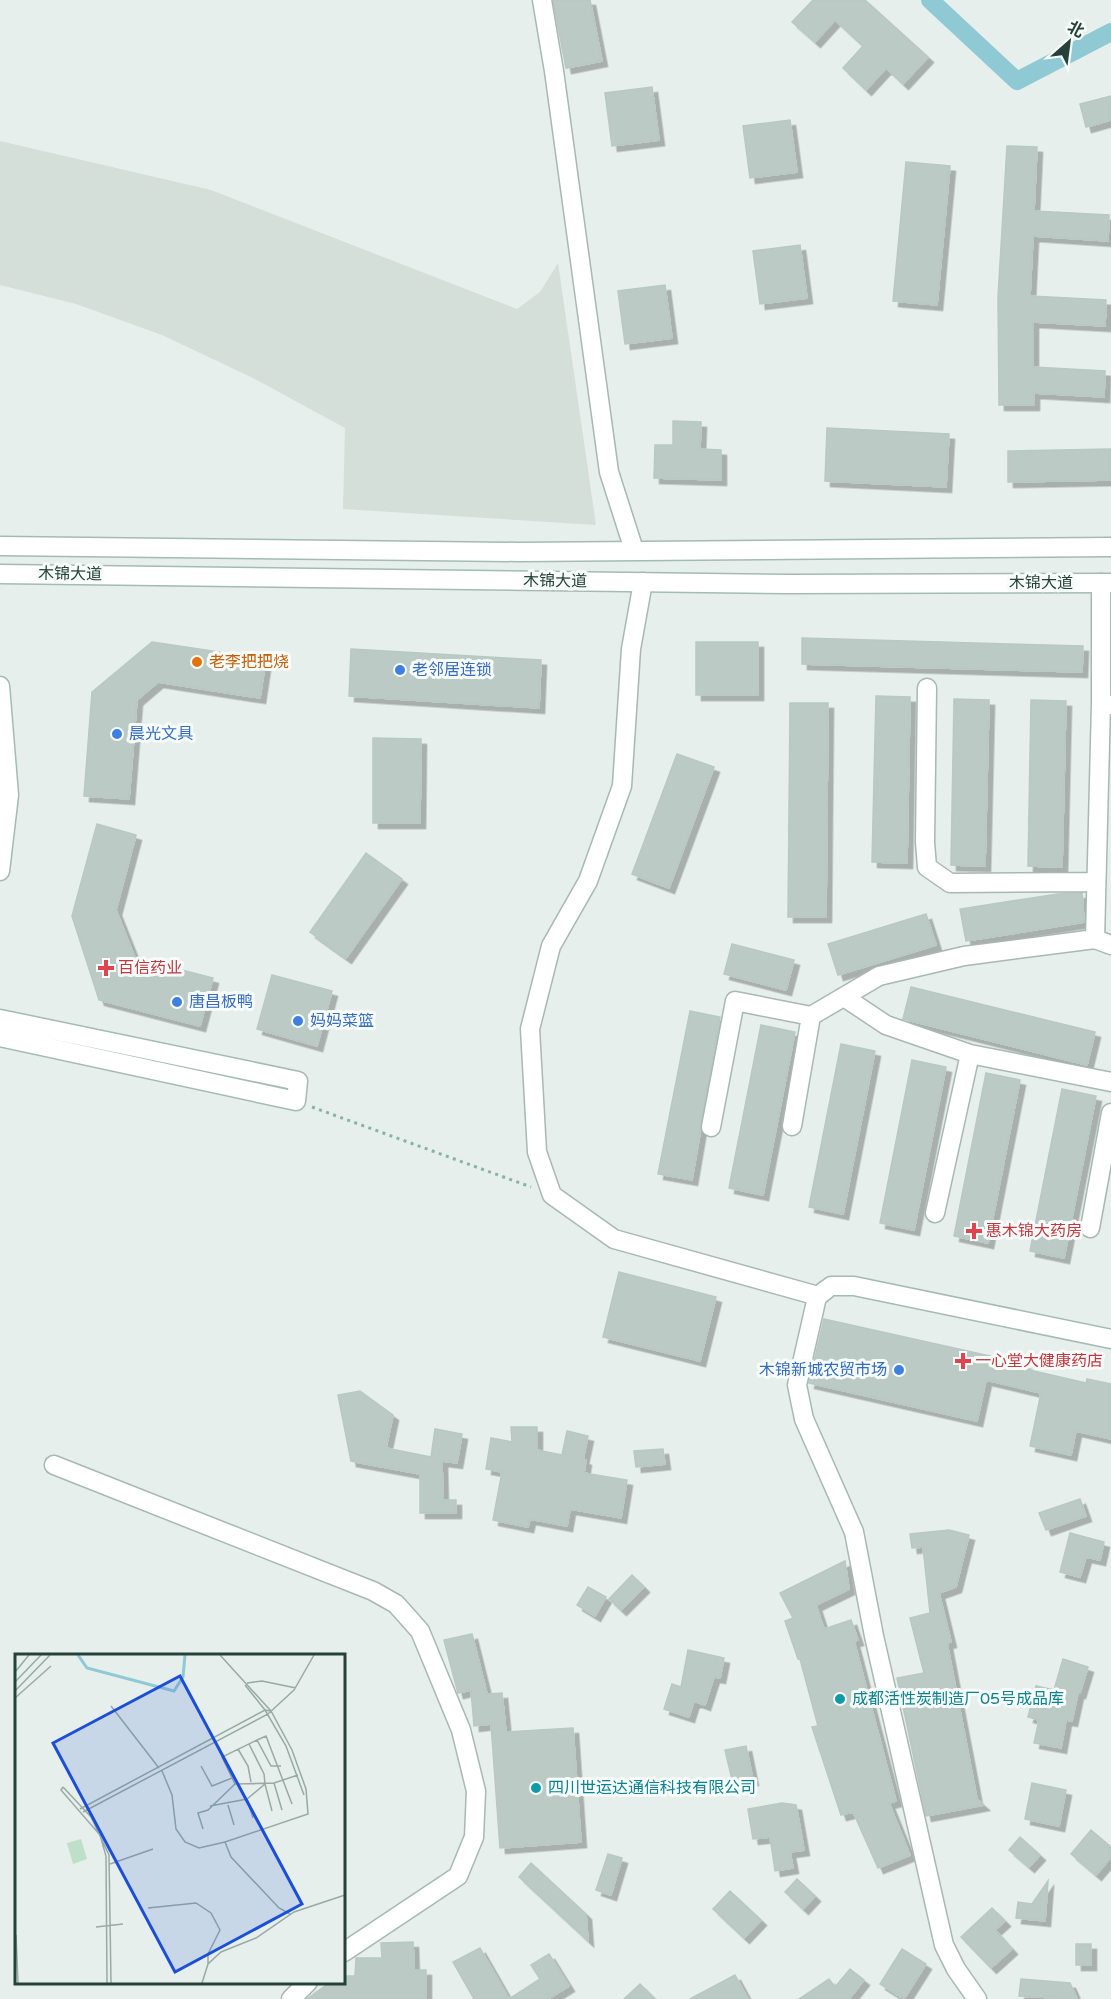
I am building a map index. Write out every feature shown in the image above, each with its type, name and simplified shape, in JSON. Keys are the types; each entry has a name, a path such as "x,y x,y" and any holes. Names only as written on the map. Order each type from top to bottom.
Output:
{"street":[{"path":"542,0 554,71 609,472 634,550"},
{"name":"木锦大道","path":"0,546 519,552 1111,547"},
{"name":"木锦大道","path":"0,574 643,582 1106,583"},
{"path":"643,582 631,649 622,786 588,881 550,946 530,1029 537,1152 552,1195 614,1239 824,1291 855,1286 1111,1339"},
{"path":"711,1127 735,1001 811,1016 879,976 889,973 964,956 1103,942 1096,882 1106,705 1106,583"},
{"path":"0,686 9,795 0,871"},
{"path":"927,688 925,842 927,867 950,883 1096,882"},
{"path":"844,997 886,1025 970,1054 1111,1082"},
{"path":"792,1126 811,1016"},
{"path":"0,1019 298,1081 296,1101 0,1037"},
{"path":"935,1213 970,1054"},
{"path":"1090,1228 1111,1113"},
{"path":"824,1291 797,1385 804,1419 854,1532 874,1636 945,1945 956,1969 978,1999"},
{"path":"54,1465 373,1591 396,1604 420,1631 461,1730 476,1791 474,1837 458,1876 345,1951"},
{"path":"291,1999 307,1984"}],"path":[{"path":"296,1101 552,1195"}],"shaded area":[{"path":"0,141 211,190 517,309 540,292 558,263 596,525 343,509 345,428 255,379 162,335 76,304 0,285"}],"building":[{"path":"553,0 590,0 602,61 566,68"},
{"path":"813,0 865,0 928,57 903,84 886,68 866,90 843,68 863,46 835,20 815,42 792,22"},
{"path":"652,87 659,140 612,146 605,93"},
{"path":"1111,96 1111,120 1086,127 1080,104"},
{"path":"790,120 797,172 750,178 743,126"},
{"path":"1007,146 1037,147 1034,211 1109,215 1108,241 1033,236 1030,296 1106,300 1105,326 1033,322 1033,367 1105,371 1104,397 1034,393 1034,405 999,405 998,297"},
{"path":"906,162 950,166 937,305 893,301"},
{"path":"800,245 807,298 760,304 753,251"},
{"path":"665,285 672,338 625,344 618,291"},
{"path":"673,421 701,422 700,449 721,450 721,480 654,478 655,445 673,445"},
{"path":"827,428 949,434 946,487 825,481"},
{"path":"1111,449 1111,480 1008,482 1008,451"},
{"path":"802,638 1083,646 1082,672 802,664"},
{"path":"152,642 266,659 260,698 158,682 137,700 129,799 84,796 92,692"},
{"path":"696,642 758,642 758,695 696,695"},
{"path":"351,649 541,660 539,708 349,696"},
{"path":"876,696 910,697 907,863 872,862"},
{"path":"954,699 989,700 985,866 951,865"},
{"path":"1031,700 1066,701 1062,867 1028,866"},
{"path":"790,703 828,703 826,917 788,917"},
{"path":"373,738 421,739 420,823 373,823"},
{"path":"677,754 714,767 669,888 632,874"},
{"path":"97,824 136,835 116,910 135,958 213,978 200,1026 99,1000 72,916"},
{"path":"366,853 402,879 346,958 310,932"},
{"path":"1082,893 1084,922 966,941 960,909 1058,894"},
{"path":"926,914 936,945 838,975 828,944"},
{"path":"732,944 794,960 786,990 724,974"},
{"path":"272,975 332,991 317,1046 257,1029"},
{"path":"911,987 1095,1032 1087,1065 903,1019"},
{"path":"690,1011 720,1017 692,1180 658,1174"},
{"path":"761,1025 795,1032 763,1195 729,1188"},
{"path":"841,1044 875,1051 843,1214 809,1207"},
{"path":"912,1060 946,1067 914,1230 880,1223"},
{"path":"986,1073 1020,1080 988,1243 954,1236"},
{"path":"1062,1089 1096,1096 1064,1258 1030,1251"},
{"path":"619,1272 716,1297 700,1361 603,1337"},
{"name":"木锦新城农贸市场","path":"824,1319 1026,1364 1025,1369 1086,1383 1087,1379 1111,1384 1111,1439 1076,1431 1071,1455 1030,1446 1041,1393 986,1380 977,1421 809,1383"},
{"path":"360,1391 393,1415 386,1448 431,1457 435,1429 462,1434 457,1463 442,1461 443,1500 456,1500 456,1513 420,1513 420,1474 351,1461 338,1395"},
{"path":"511,1427 537,1427 537,1450 562,1455 567,1431 588,1436 583,1459 586,1460 584,1473 627,1480 621,1518 570,1509 567,1526 530,1519 528,1527 493,1520 502,1472 486,1469 491,1438 512,1442"},
{"path":"663,1449 665,1464 636,1467 634,1451"},
{"path":"1080,1499 1086,1516 1046,1530 1039,1513"},
{"path":"949,1530 969,1535 956,1587 939,1593 951,1642 947,1643 977,1799 984,1805 926,1816 897,1678 924,1673 910,1618 930,1613 923,1547 912,1548 910,1534"},
{"path":"1070,1533 1104,1542 1100,1560 1086,1557 1080,1577 1060,1572"},
{"path":"845,1561 849,1589 816,1605 824,1629 851,1620 858,1640 854,1641 896,1801 889,1803 910,1855 878,1868 853,1812 841,1815 812,1727 818,1726 800,1659 798,1659 785,1621 793,1618 780,1593"},
{"path":"632,1575 644,1587 621,1610 609,1599"},
{"path":"588,1587 606,1597 595,1616 577,1605"},
{"name":"四川世运达通信科技有限公司","path":"472,1634 487,1694 502,1693 506,1732 573,1728 581,1842 500,1848 491,1724 474,1726 471,1690 458,1693 444,1640"},
{"path":"688,1650 724,1658 720,1678 714,1677 705,1705 694,1701 689,1717 664,1709 672,1684 681,1687"},
{"path":"1063,1659 1088,1667 1080,1693 1078,1693 1072,1721 1066,1720 1061,1748 1034,1743 1039,1720 1028,1717 1036,1686 1054,1690"},
{"path":"746,1746 753,1780 733,1784 725,1750"},
{"path":"1032,1783 1066,1790 1059,1826 1025,1819"},
{"path":"782,1803 796,1805 804,1850 790,1852 793,1868 775,1871 770,1837 753,1839 748,1809"},
{"path":"1091,1830 1111,1847 1111,1857 1096,1875 1071,1854"},
{"path":"1020,1837 1040,1855 1029,1867 1009,1850"},
{"path":"608,1854 622,1858 611,1895 596,1890"},
{"path":"531,1863 586,1914 588,1941 519,1877"},
{"path":"797,1879 815,1896 803,1909 785,1892"},
{"path":"1048,1881 1045,1921 1016,1918 1018,1902 1032,1904"},
{"path":"730,1891 761,1920 744,1938 713,1909"},
{"path":"992,1908 1005,1921 995,1930 1012,1949 991,1968 961,1937"},
{"path":"413,1942 414,1970 426,1970 426,1999 307,1999 328,1984 345,1984 345,1976 355,1976 356,1958 382,1958 381,1943"},
{"path":"1076,1944 1091,1944 1091,1965 1076,1965"},
{"path":"480,1948 509,1999 474,1999 453,1962"},
{"path":"902,1949 926,1964 904,1999 880,1984"},
{"path":"549,1954 569,1986 548,1999 509,1999 540,1979 531,1965"},
{"path":"850,1969 864,1980 849,1999 799,1999 829,1979 835,1987"},
{"path":"735,1975 748,1999 690,1999"},
{"path":"1021,1979 1070,1983 1077,1999 1019,1996"},
{"path":"640,1984 655,1999 624,1999"}],"waterway":[{"path":"930,0 1017,81 1111,32"}],"place":[{"name":"老李把把烧","path":"197,662"},
{"name":"老邻居连锁","path":"400,670"},
{"name":"晨光文具","path":"117,734"},
{"name":"百信药业","path":"106,968"},
{"name":"唐昌板鸭","path":"177,1002"},
{"name":"妈妈菜篮","path":"298,1021"},
{"name":"惠木锦大药房","path":"974,1231"},
{"name":"一心堂大健康药店","path":"963,1361"},
{"name":"木锦新城农贸市场","path":"899,1370"},
{"name":"成都活性炭制造厂05号成品库","path":"840,1699"},
{"name":"四川世运达通信科技有限公司","path":"536,1788"}]}
